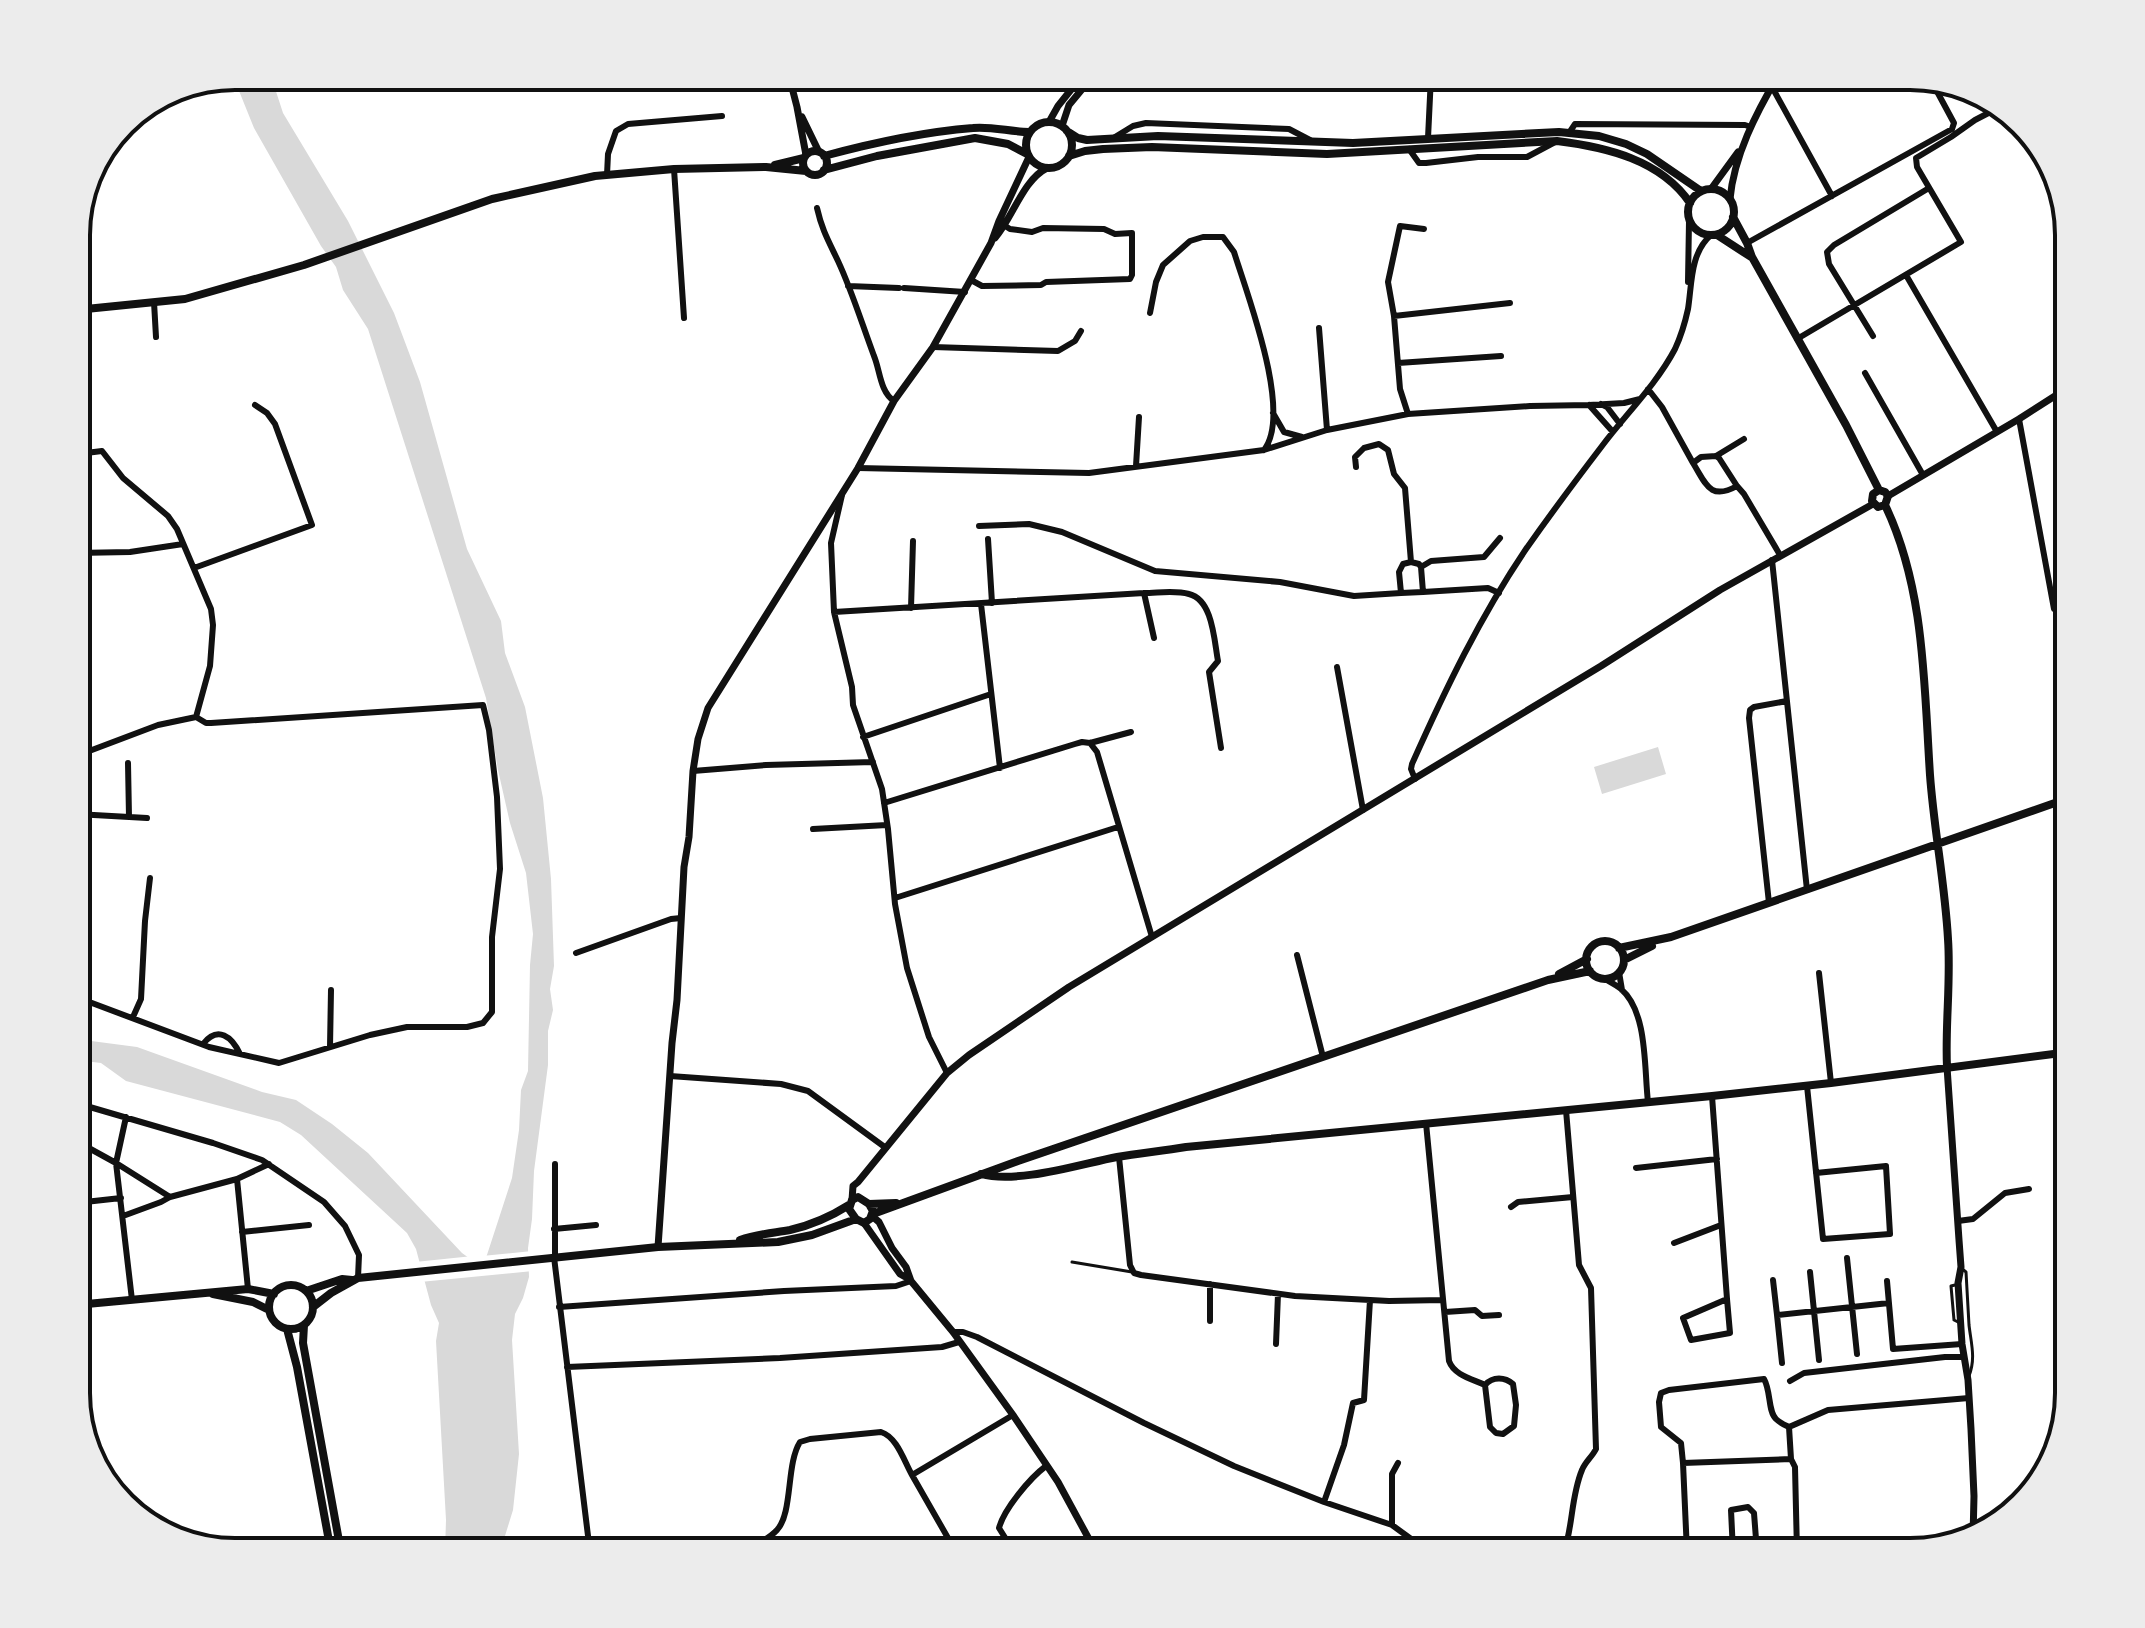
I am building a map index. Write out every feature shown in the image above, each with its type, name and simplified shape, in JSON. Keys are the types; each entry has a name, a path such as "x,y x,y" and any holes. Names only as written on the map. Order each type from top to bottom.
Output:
{"main road":[{"path":"1028,156 1026,143 1029,132 1038,124 1049,122 1087,140 1158,136 1353,143 1552,131 1599,136 1647,154 1706,190 1725,194 1733,206 1733,217 1729,226 1714,235"},
{"path":"766,167 812,152 821,154 977,127 1029,132"},
{"path":"90,309 185,299 301,266 492,199 545,186 607,175 674,169 766,167 816,175 877,156 975,138 1008,144 1036,165 1047,168 1060,165 1069,156 1072,143 1065,129"},
{"path":"1069,156 1103,149 1152,147 1327,154 1557,141 1593,146 1628,157 1672,181 1690,203"},
{"path":"821,154 826,161 824,170"},
{"path":"805,156 803,165 806,171"},
{"path":"1706,190 1690,203 1689,221 1698,232 1714,235 1752,257"},
{"path":"1733,217 1884,497 1902,543 1917,616 1949,941 1947,1067"},
{"path":"1873,494 1884,497 1880,507 1873,504 1873,494"},
{"path":"1624,960 1619,948 1610,942 1598,942 1589,950 1587,959 1590,971 1599,978 1610,978 1619,972 1624,960 1671,937 2055,803"},
{"path":"1619,948 1671,937"},
{"path":"1548,980 1587,959"},
{"path":"306,1291 342,1279 379,1275 658,1247 790,1241 870,1219 900,1203 981,1174 1548,980 1590,971"},
{"path":"981,1174 994,1178 1209,1144 1807,1086 2055,1054"},
{"path":"733,1243 755,1235 813,1224 858,1202 900,1203"},
{"path":"858,1202 873,1208 873,1215"},
{"path":"858,1202 849,1209 860,1221"},
{"path":"313,1307 356,1279"},
{"path":"292,1285 306,1291 313,1307 304,1325 287,1329 274,1319 269,1305 274,1294 292,1285"},
{"path":"90,1304 248,1289 274,1294"},
{"path":"208,1293 253,1302 269,1310"},
{"path":"304,1325 303,1343 338,1538"},
{"path":"287,1329 297,1367 328,1538"}],"street":[{"path":"793,90 805,156"},
{"path":"1049,122 1071,90"},
{"path":"1065,129 1069,105 1081,90"},
{"path":"1428,138 1430,90"},
{"path":"1730,199 1732,179 1744,144 1769,90"},
{"path":"1779,90 1832,196"},
{"path":"1747,243 1952,129 1954,123 1951,115 1938,93"},
{"path":"797,107 821,154"},
{"path":"1797,339 1961,242 1917,167 1916,158 1988,113"},
{"path":"607,175 608,154 616,131 628,124 722,116"},
{"path":"1115,137 1124,130 1146,123 1289,129 1313,142"},
{"path":"1569,133 1575,124 1751,127"},
{"path":"1409,149 1419,163 1426,163 1478,157 1527,157 1557,141"},
{"path":"1706,190 1744,144"},
{"path":"1002,224 1028,156"},
{"path":"658,1247 684,867 693,771 698,739 708,708 858,468 894,401 933,347 1002,224 1030,181 1047,168"},
{"path":"674,169 684,318"},
{"path":"1873,336 1829,264 1827,252 1830,247 1929,188"},
{"path":"817,208 824,235 848,286 887,397 894,401"},
{"path":"1689,221 1689,306"},
{"path":"971,280 982,286 1041,285 1046,282 1130,279 1132,275 1132,233 1115,234 1104,229 1043,228 1032,232 1010,229 1002,224"},
{"path":"1408,414 1400,389 1388,282 1400,226 1424,229"},
{"path":"1415,779 1412,764 1428,728 1463,654 1499,593 1525,551 1673,352 1682,335 1689,306 1693,268 1704,241 1714,235"},
{"path":"1150,313 1163,265 1190,241 1203,237 1223,237 1234,252 1271,378 1272,435 1264,450"},
{"path":"1906,275 1997,432"},
{"path":"848,286 965,292"},
{"path":"154,302 156,337"},
{"path":"1394,316 1510,303"},
{"path":"1319,328 1327,430"},
{"path":"933,347 1058,351 1075,341 1081,331"},
{"path":"1398,363 1501,356"},
{"path":"1865,373 1923,475"},
{"path":"1648,389 1662,407 1708,488 1717,493 1737,486"},
{"path":"1884,497 2055,396"},
{"path":"858,468 1089,473 1264,450 1327,430 1408,414 1624,403 1640,399"},
{"path":"1600,403 1620,424"},
{"path":"194,568 312,525 275,424 267,413 255,405"},
{"path":"1589,405 1613,432"},
{"path":"1273,413 1284,432 1308,436"},
{"path":"1136,466 1139,417"},
{"path":"2019,419 2054,609"},
{"path":"1693,463 1701,457 1716,456 1744,439"},
{"path":"1356,467 1355,457 1364,448 1379,444 1388,450 1394,474 1405,488 1411,562"},
{"path":"90,452 102,451 123,478 168,516 211,609 210,666 196,717"},
{"path":"1716,456 1744,494 1780,555"},
{"path":"831,543 842,494"},
{"path":"858,1202 858,1182 947,1073 969,1055 1069,987 1601,666 1720,590 1873,504"},
{"path":"825,521 831,543 834,612 852,687 853,705 884,803 907,968 929,1037 947,1073"},
{"path":"979,526 1029,524 1062,532 1155,571 1280,582 1354,596 1488,588 1499,593"},
{"path":"1421,567 1431,561 1484,557 1500,538"},
{"path":"988,539 992,603"},
{"path":"911,608 913,541"},
{"path":"90,553 130,552 183,544"},
{"path":"1772,560 1807,890"},
{"path":"1401,593 1399,572 1403,564 1411,562 1421,567 1423,592"},
{"path":"834,612 1144,593 1194,595 1201,601 1212,629 1218,661 1209,672 1221,748"},
{"path":"1144,593 1154,638"},
{"path":"981,604 1000,768"},
{"path":"1337,667 1363,810"},
{"path":"863,737 991,694"},
{"path":"1769,903 1749,718 1750,710 1754,707 1787,701"},
{"path":"90,751 158,725 196,717 211,723 483,705 497,797 500,869 491,944 492,1012 483,1023 467,1027 407,1027 279,1063 203,1044 90,1002"},
{"path":"884,803 1075,744 1131,732"},
{"path":"1090,743 1097,752 1152,937"},
{"path":"693,771 873,762"},
{"path":"128,763 129,817"},
{"path":"90,815 147,818"},
{"path":"813,829 887,825"},
{"path":"895,898 1118,827"},
{"path":"133,1017 141,999 150,878"},
{"path":"576,953 681,918"},
{"path":"1297,955 1323,1057"},
{"path":"1619,972 1622,990"},
{"path":"1819,973 1831,1083"},
{"path":"1605,979 1622,990 1634,1006 1640,1024 1648,1102"},
{"path":"331,990 331,1047"},
{"path":"203,1044 208,1038 224,1035 240,1054"},
{"path":"1947,1067 1961,1267 1958,1283 1962,1344 1968,1380 1973,1523"},
{"path":"670,1076 781,1084 808,1091 886,1148"},
{"path":"1807,1086 1816,1173 1823,1239 1890,1234 1886,1166 1816,1173"},
{"path":"1712,1096 1730,1333 1691,1340 1683,1318 1727,1299"},
{"path":"90,1107 213,1143 269,1164 324,1202 345,1226 359,1255 356,1279"},
{"path":"1566,1110 1579,1265 1591,1288 1596,1449 1583,1468 1567,1538"},
{"path":"126,1117 116,1163 132,1300"},
{"path":"1426,1123 1448,1353 1452,1368 1485,1385"},
{"path":"90,1149 170,1197"},
{"path":"1119,1157 1129,1255 1134,1273 1278,1294 1370,1300 1443,1300"},
{"path":"1636,1168 1717,1159"},
{"path":"123,1216 170,1197 237,1179 269,1164"},
{"path":"555,1164 554,1257 589,1538"},
{"path":"237,1179 248,1289"},
{"path":"1958,1221 1973,1219 2005,1193 2029,1189"},
{"path":"1511,1207 1518,1202 1573,1197"},
{"path":"90,1201 121,1198"},
{"path":"873,1215 906,1267 911,1281"},
{"path":"860,1221 900,1274 911,1281 953,1332 1058,1482 1089,1538"},
{"path":"242,1232 309,1225"},
{"path":"554,1229 596,1225"},
{"path":"1674,1243 1721,1225"},
{"path":"1847,1258 1857,1354"},
{"path":"1810,1272 1819,1360"},
{"path":"1773,1280 1782,1363"},
{"path":"559,1307 896,1286 911,1281"},
{"path":"1887,1281 1893,1349 1962,1344"},
{"path":"1210,1284 1210,1321"},
{"path":"1276,1344 1278,1294"},
{"path":"1324,1502 1344,1445 1353,1403 1364,1400 1370,1300"},
{"path":"1777,1315 1889,1303"},
{"path":"1445,1312 1475,1310 1482,1316 1499,1315"},
{"path":"953,1332 977,1337 1234,1466 1392,1525 1410,1538"},
{"path":"567,1367 780,1358 942,1347 959,1342"},
{"path":"1790,1381 1804,1373 1963,1357"},
{"path":"1497,1379 1508,1379 1513,1384 1516,1405 1514,1426 1503,1434 1496,1433 1490,1427 1485,1385 1489,1380 1497,1379"},
{"path":"1686,1538 1681,1443 1661,1427 1661,1393 1764,1379 1772,1414 1789,1427"},
{"path":"1789,1427 1828,1410 1969,1398"},
{"path":"912,1475 1013,1415"},
{"path":"1789,1427 1791,1459 1795,1467 1797,1538"},
{"path":"767,1538 776,1532 783,1521 794,1454 800,1442 881,1432 892,1440 946,1538"},
{"path":"1683,1463 1791,1459"},
{"path":"1392,1525 1392,1474 1398,1463"},
{"path":"1005,1538 999,1528 1001,1517 1046,1466"},
{"path":"1732,1538 1731,1510 1748,1507 1754,1513 1756,1538"}],"lane":[{"path":"1072,1262 1134,1273"},
{"path":"1961,1267 1966,1272 1973,1344 1974,1364 1968,1380"}],"shaded area":[{"path":"239,90 276,90 283,113 348,221 394,313 420,382 467,549 501,621 505,653 525,707 543,798 551,879 554,966 550,989 553,1010 548,1031 548,1065 534,1171 529,1277 515,1314 512,1340 519,1454 513,1510 504,1538 445,1538 436,1341 439,1323 416,1249 407,1233 301,1135 280,1122 126,1081 101,1063 90,1062 90,1041 137,1047 262,1092 296,1100 368,1153 462,1253 476,1263 485,1261 512,1178 521,1090 528,1071 533,934 526,873 510,823 486,698 368,329 343,290 336,267 254,128"},
{"path":"1658,747 1666,774 1602,794 1594,767"}],"pier":[{"path":"532,1251 533,1271 420,1282 415,1262 473,1256 477,1259"}]}
